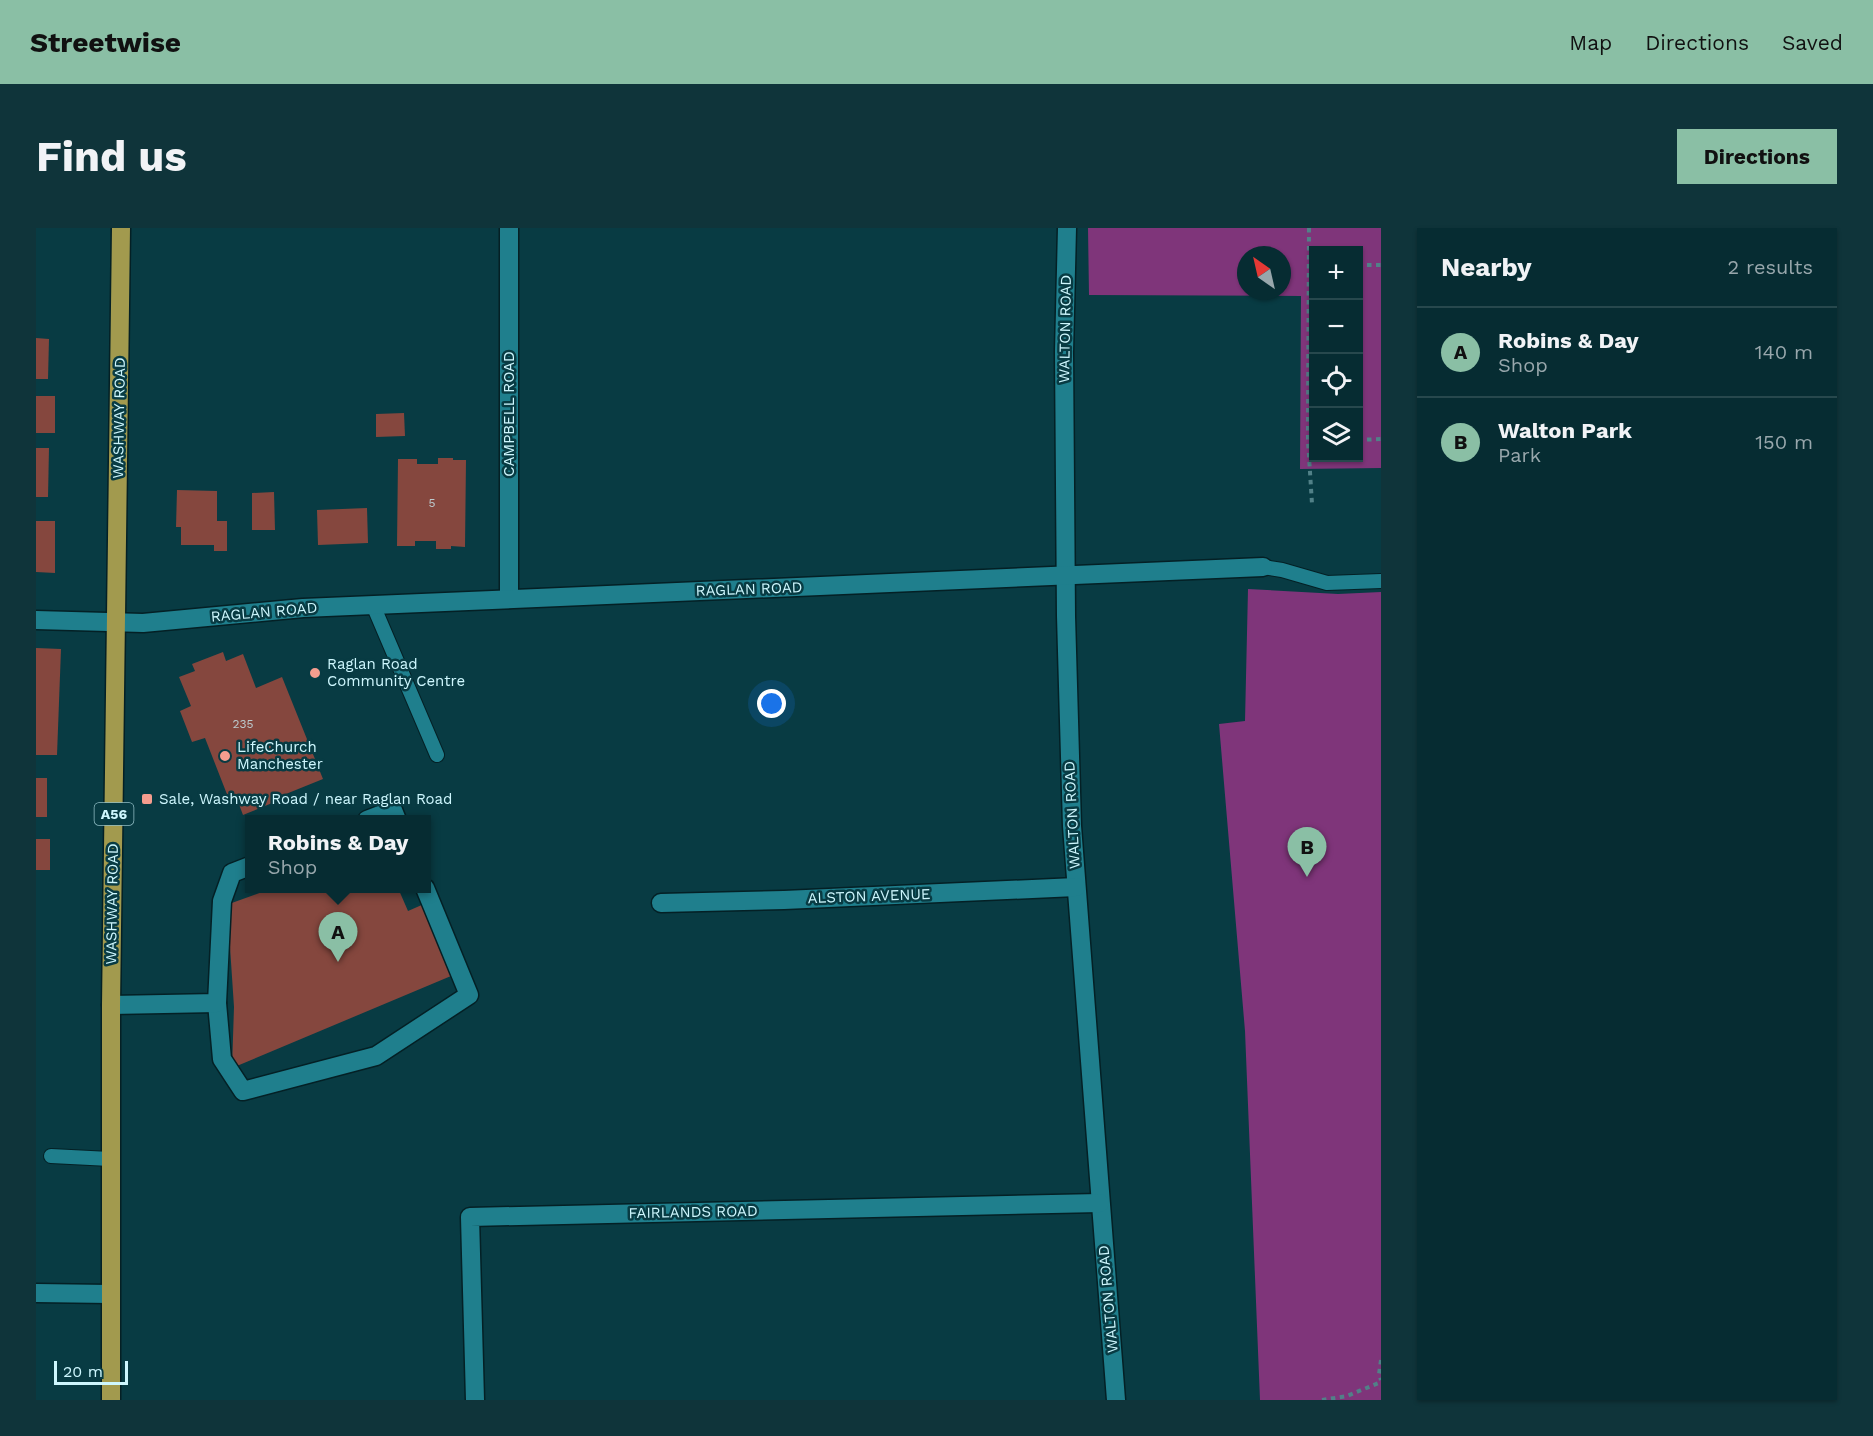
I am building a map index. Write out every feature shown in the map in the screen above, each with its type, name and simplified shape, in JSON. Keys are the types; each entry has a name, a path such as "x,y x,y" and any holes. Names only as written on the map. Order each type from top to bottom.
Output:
{"highway":[{"name":"WASHWAY ROAD","path":"111,1400 111,1005 122,228"}],"street":[{"name":"CAMPBELL ROAD","path":"509,228 509,599"},
{"name":"WALTON ROAD","path":"1067,228 1064,352 1072,826 1116,1400"},
{"name":"RAGLAN ROAD","path":"36,620 143,623 284,609 1263,567"},
{"path":"379,815 393,810 395,815"},
{"path":"245,868 232,873 222,902 217,1003 222,1059 243,1091 376,1056 469,995 427,893"},
{"name":"ALSTON AVENUE","path":"662,903 796,900 1076,887"},
{"path":"111,1005 217,1003"},
{"name":"FAIRLANDS ROAD","path":"475,1400 470,1217 1100,1203"},
{"path":"36,1293 110,1294"}],"lane":[{"name":"RAGLAN ROAD","path":"1263,567 1327,583 1381,581"},
{"path":"373,605 437,755"},
{"path":"51,1156 110,1159"}],"path":[{"path":"1309,228 1310,246"},
{"path":"1363,265 1381,265"},
{"path":"1311,300 1311,408"},
{"path":"1363,440 1381,439"},
{"path":"1311,462 1312,504"},
{"path":"1322,1400 1347,1396 1381,1381 1379,1374 1381,1360"}],"shaded area":[{"path":"1088,228 1381,228 1381,468 1300,469 1301,296 1291,296 1291,246 1237,246 1237,296 1089,295"},
{"path":"1248,589 1338,594 1381,592 1381,1400 1260,1400 1245,1031 1219,724 1245,721"}],"building":[{"path":"36,338 49,339 48,379 36,379"},
{"path":"36,396 55,396 55,433 36,433"},
{"path":"404,413 405,436 376,437 376,414"},
{"path":"36,448 49,448 48,497 36,497"},
{"path":"438,458 466,460 465,547 451,546 451,549 436,549 436,541 415,541 415,546 397,546 398,459 417,459 417,464 438,464"},
{"path":"177,490 217,491 217,521 227,521 227,551 214,551 214,545 181,545 181,527 176,527"},
{"path":"274,492 275,530 252,530 252,493"},
{"path":"367,508 368,543 318,545 317,510"},
{"path":"36,521 55,521 55,573 36,572"},
{"path":"36,648 61,649 57,755 36,755"},
{"path":"223,652 226,661 243,654 256,688 282,677 323,779 276,798 277,801 243,815 237,799 230,802 205,738 192,742 180,711 191,706 179,677 195,671 192,664"},
{"path":"36,778 47,778 47,817 36,817"},
{"path":"36,839 50,839 50,870 36,870"},
{"path":"259,893 400,893 408,911 424,904 451,976 232,1068 234,1007 229,904"}],"place":[{"name":"Raglan Road Community Centre","path":"315,673"},
{"name":"LifeChurch Manchester","path":"225,756"},
{"name":"Sale, Washway Road / near Raglan Road","path":"147,799"},
{"name":"Walton Park","path":"1307,877"},
{"name":"Robins & Day","path":"338,962"}]}
